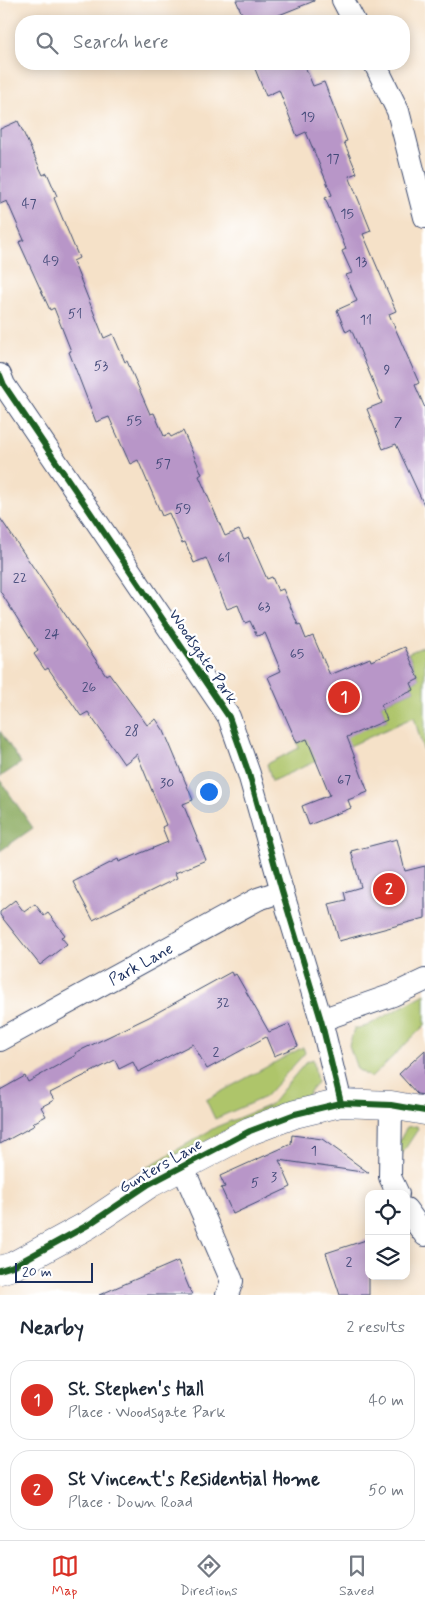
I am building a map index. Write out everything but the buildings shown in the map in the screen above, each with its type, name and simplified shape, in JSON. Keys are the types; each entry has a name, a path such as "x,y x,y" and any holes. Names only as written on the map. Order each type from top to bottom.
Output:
{"street":[{"path":"343,0 351,15"},
{"path":"378,70 398,110 425,217"},
{"name":"Woodsgate Park","path":"0,375 4,384 229,717 249,774 321,1020 341,1103"},
{"name":"Park Lane","path":"0,1040 258,899 282,891"},
{"path":"321,1020 393,995 425,980"},
{"name":"Gunters Lane","path":"0,1270 13,1266 88,1226 148,1184 182,1166 250,1131 295,1114 341,1103 391,1106 425,1111"},
{"path":"391,1106 390,1178 396,1190"},
{"path":"182,1166 232,1281 227,1295"},
{"path":"410,1214 425,1235"}],"green space":[{"path":"425,646 425,756 414,717 272,781 267,764 299,748 297,743 325,731 359,712 366,729 387,720 381,705 414,690 411,683 419,679 408,653"},
{"path":"0,731 21,763 0,777"},
{"path":"0,780 33,828 0,851"},
{"path":"425,994 425,1025 371,1078 357,1069 349,1045 354,1029 367,1026"},
{"path":"303,1047 305,1053 265,1097 215,1119 206,1100"},
{"path":"313,1059 317,1082 307,1096 220,1134 151,1171 146,1168 216,1127 270,1105 306,1062"},
{"path":"417,1126 418,1129 398,1160 396,1147 407,1127"}],"cycle path":[{"path":"0,375 4,385 229,717 249,774 321,1020 341,1103"},
{"path":"0,1270 13,1266 88,1225 149,1184 250,1131 295,1114 341,1103 391,1105 425,1111"}],"place":[{"name":"St. Stephen's Hall","path":"344,697"},
{"name":"St Vincent's Residential Home","path":"389,889"}]}
